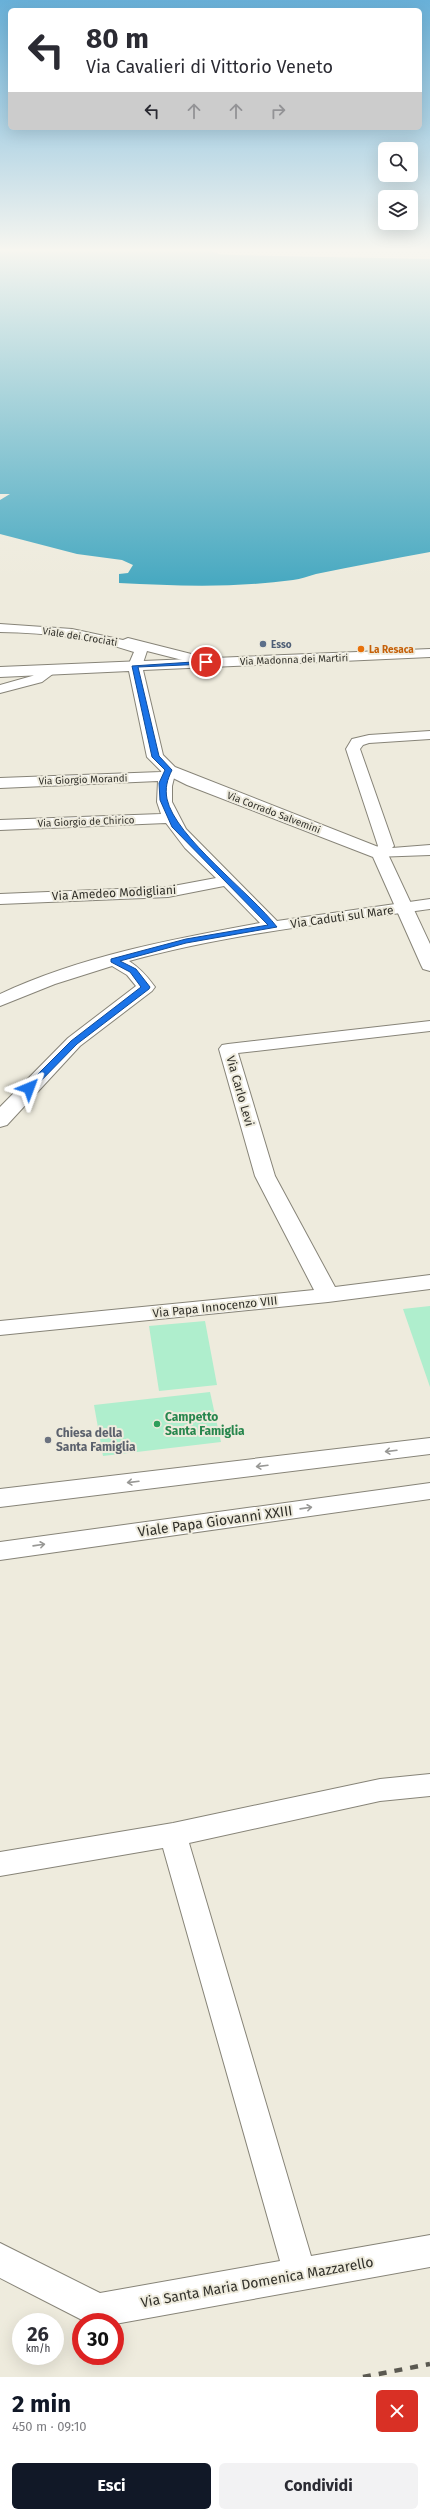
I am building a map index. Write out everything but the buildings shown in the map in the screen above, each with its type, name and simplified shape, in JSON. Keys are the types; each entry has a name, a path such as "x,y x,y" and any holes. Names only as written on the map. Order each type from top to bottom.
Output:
{"main road":[{"name":"Via Madonna dei Martiri","path":"0,672 430,653"},
{"path":"135,666 155,757 167,773"},
{"name":"Via Corrado Salvemini","path":"167,773 369,848 380,854"},
{"path":"380,854 430,965"}],"street":[{"name":"Viale dei Crociati","path":"0,628 30,628 114,640 141,650 135,666"},
{"path":"114,640 147,646 183,658 206,662"},
{"path":"147,646 162,655 160,665"},
{"path":"0,689 37,679 51,670"},
{"path":"380,854 386,846 353,749 357,742 369,739 430,735"},
{"path":"167,773 163,783 164,800 176,827 196,850 228,880 273,927"},
{"name":"Via Giorgio Morandi","path":"0,783 167,773"},
{"name":"Via Giorgio de Chirico","path":"0,825 171,818"},
{"path":"380,854 430,850"},
{"name":"Via Amedeo Modigliani","path":"0,899 168,892 228,880"},
{"name":"Via Caduti sul Mare","path":"0,1001 26,988 114,960 186,941 430,904"},
{"path":"0,1121 7,1111 74,1042 146,987 133,971 114,960"},
{"name":"Via Carlo Levi","path":"328,1295 265,1176 228,1049 430,1026"},
{"name":"Via Papa Innocenzo VIII","path":"0,1328 328,1295 430,1282"},
{"path":"0,1498 430,1446"},
{"name":"Viale Papa Giovanni XXIII","path":"0,1551 430,1491"},
{"path":"0,1864 173,1834 380,1790 430,1785"},
{"path":"173,1834 300,2274"},
{"name":"Via Santa Maria Domenica Mazzarello","path":"0,2260 6,2265 98,2310 430,2251"}],"green space":[{"path":"430,1306 430,1387 403,1309"},
{"name":"Campetto Santa Famiglia","path":"205,1321 217,1385 159,1391 149,1326"},
{"name":"Campetto Santa Famiglia","path":"210,1392 221,1442 103,1456 94,1405"}],"water":[{"path":"0,361 430,361 430,552 330,571 296,580 271,583 206,586 119,583 119,574 128,573 133,565 122,560 77,554 0,534 0,500 10,494 0,494"}],"railway":[{"path":"363,2377 430,2364"}],"place":[{"name":"Esso","path":"263,644"},
{"name":"La Resaca","path":"361,649"},
{"name":"Campetto Santa Famiglia","path":"157,1424"},
{"name":"Chiesa della Santa Famiglia","path":"48,1440"}],"route":[{"path":"29,1088 74,1042 146,987 133,971 114,960 186,941 273,927 228,880 196,850 176,827 164,800 163,783 169,770 155,757 135,666 206,662"}]}
